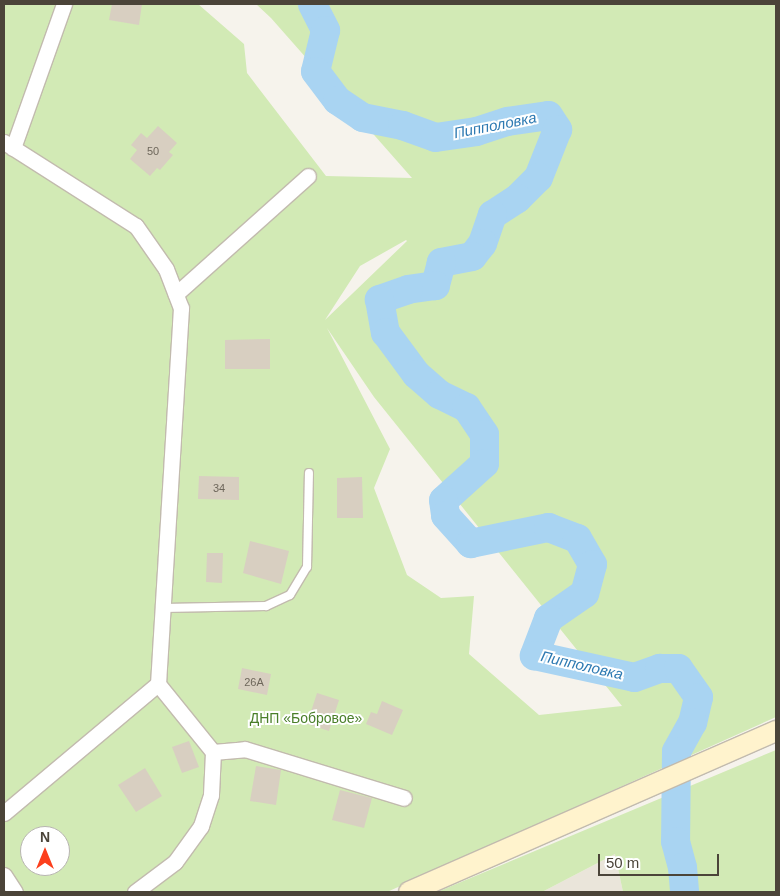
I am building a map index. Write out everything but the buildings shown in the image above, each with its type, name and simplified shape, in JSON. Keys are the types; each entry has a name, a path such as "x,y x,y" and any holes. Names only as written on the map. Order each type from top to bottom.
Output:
{"main road":[{"path":"409,892 776,731"}],"street":[{"path":"64,4 8,145 136,226 166,269 181,308 158,684 214,752 211,795 201,826 175,862 135,892"},
{"path":"176,294 308,176"},
{"path":"4,813 158,684"},
{"path":"214,752 244,749 404,798"},
{"path":"4,875 15,892"}],"lane":[{"path":"164,608 266,606 290,595 307,567 309,473"}],"shaded area":[{"path":"615,854 623,892 542,892"}],"green space":[{"name":"ДНП «Бобровое»","path":"4,4 198,4 244,44 247,73 326,176 412,178 271,18 256,4 776,4 776,717 387,892 4,892","holes":["407,241 325,320 360,266","327,328 374,397 622,706 539,715 469,654 474,596 441,598 407,575 374,488 390,449"]},
{"path":"776,750 776,892 623,892 615,854 542,892 437,892"}],"waterway":[{"name":"Пипполовка","path":"312,4 325,30 315,71 337,100 362,117 402,125 435,137 476,131 507,121 548,115 557,129 538,177 517,198 492,214 482,243 472,256 441,262 435,285 408,289 379,299 385,332 416,374 439,394 466,407 484,434 484,463 443,500 445,515 470,543 548,527 577,538 592,564 584,593 548,618 534,655 634,677 659,668 678,668 698,697 692,722 676,751 675,841 682,867 684,892"}]}
